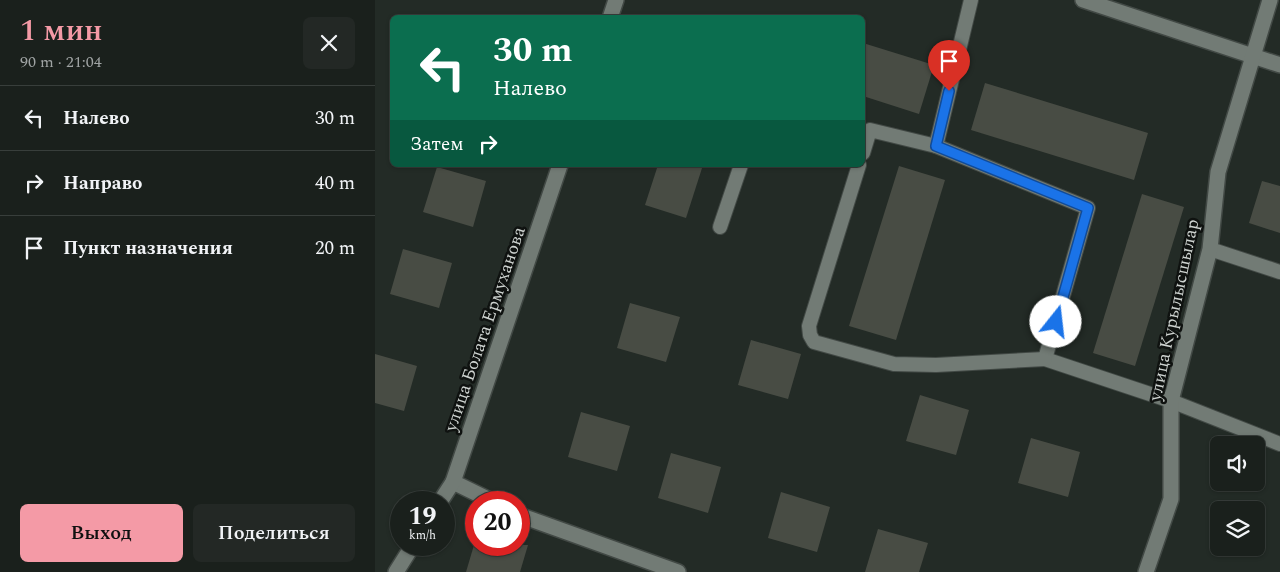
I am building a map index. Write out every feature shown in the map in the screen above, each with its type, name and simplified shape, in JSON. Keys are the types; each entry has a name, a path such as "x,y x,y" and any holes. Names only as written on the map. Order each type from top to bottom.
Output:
{"street":[{"path":"611,15 616,0"},
{"path":"1083,0 1280,65"},
{"name":"улица Курылысшылар","path":"1146,572 1171,499 1171,401 1210,249 1218,172 1270,0"},
{"name":"улица Болата Ермуханова","path":"447,491 453,482 559,167"},
{"path":"453,482 471,491"},
{"path":"530,519 678,572"},
{"path":"396,572 406,556"}],"lane":[{"path":"936,146 971,0"},
{"path":"866,128 936,146 1088,208 1045,359"},
{"path":"719,227 740,167"},
{"path":"858,167 809,326 814,342 894,364 936,365 1045,359 1171,401 1280,444"},
{"path":"1210,249 1280,272"}],"building":[{"path":"865,44 934,65 919,114 865,97"},
{"path":"985,83 1148,133 1134,180 971,130"},
{"path":"899,166 945,180 896,340 849,326"},
{"path":"437,167 486,181 473,227 423,212"},
{"path":"657,167 702,167 686,218 645,205"},
{"path":"1262,181 1280,186 1280,233 1249,223"},
{"path":"1142,194 1184,207 1135,366 1093,353"},
{"path":"403,249 452,263 439,308 390,294"},
{"path":"630,303 680,317 666,362 617,348"},
{"path":"751,340 801,354 788,399 738,385"},
{"path":"375,354 417,366 404,411 375,403"},
{"path":"920,395 969,410 956,455 906,441"},
{"path":"581,412 630,426 617,471 568,457"},
{"path":"1031,438 1080,452 1068,497 1018,483"},
{"path":"671,453 721,467 708,513 658,498"},
{"path":"781,492 830,507 817,552 768,538"},
{"path":"878,529 928,543 919,572 865,572"},
{"path":"471,556 525,556 520,572 466,572"}],"route":[{"path":"949,91 936,146 1088,208 1056,322"}]}
